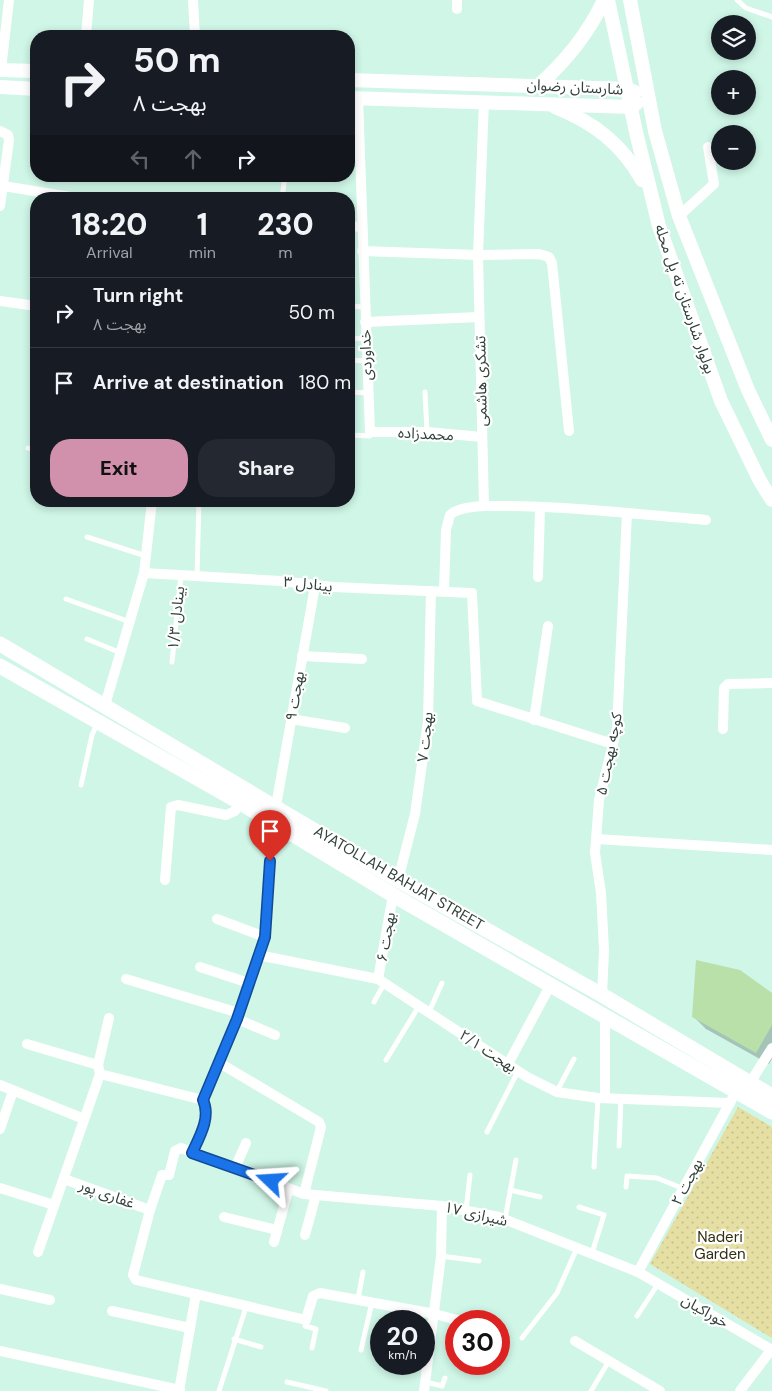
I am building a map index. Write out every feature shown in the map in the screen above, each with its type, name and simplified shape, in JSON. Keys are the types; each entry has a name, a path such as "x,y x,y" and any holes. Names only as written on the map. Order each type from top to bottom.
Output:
{"main road":[{"name":"AYATOLLAH BAHJAT STREET","path":"0,644 398,880 602,995 772,1096"},
{"name":"AYATOLLAH BAHJAT STREET","path":"0,666 239,802 393,895 605,1015 733,1097 772,1112"}],"street":[{"path":"9,0 1,70 30,71"},
{"path":"86,30 89,0"},
{"path":"193,0 195,30"},
{"path":"539,85 560,66 579,44 604,0"},
{"name":"بولوار شارستان ته پل محله","path":"608,0 650,195 678,283 721,402 760,481 772,500"},
{"name":"بولوار شارستان ته پل محله","path":"630,0 647,96 663,165 679,216 748,390 772,440"},
{"name":"شارستان رضوان","path":"355,80 627,89 647,96"},
{"path":"0,88 30,88"},
{"name":"شارستان رضوان","path":"355,98 630,107 647,96"},
{"name":"تشکری هاشمی","path":"484,101 478,256 484,506"},
{"path":"545,103 579,116 609,137 633,164 650,195"},
{"name":"خداوردی","path":"355,130 370,434"},
{"path":"0,131 8,135 9,140 0,206"},
{"path":"679,216 714,184 708,148"},
{"path":"3,186 40,192"},
{"path":"355,226 361,227"},
{"path":"362,251 478,256 539,254 549,257 552,263 569,431"},
{"path":"0,301 30,305"},
{"path":"365,322 479,317"},
{"name":"محمدزاده","path":"370,434 427,432 482,437"},
{"path":"444,591 446,530 450,515 456,511 484,506 540,508 706,520"},
{"path":"105,705 144,573 151,507"},
{"path":"538,577 540,508"},
{"name":"کوچه بهجت ۵","path":"602,995 604,950 601,893 595,853 599,800 618,721 627,513"},
{"name":"بینادل ۳","path":"144,573 281,581 315,586 472,593 477,701 534,720"},
{"name":"بهجت ۹","path":"276,806 315,586"},
{"name":"بهجت ۷","path":"398,880 415,814 428,721 431,591"},
{"path":"548,626 534,720 613,744"},
{"path":"302,656 362,659"},
{"path":"722,729 724,688 728,684 772,683"},
{"path":"291,719 345,728"},
{"path":"165,880 172,807 178,805 226,815 235,811 239,802"},
{"path":"203,1100 238,1016 265,937 273,823"},
{"path":"597,838 772,850"},
{"name":"بهجت ۶","path":"381,981 393,895"},
{"path":"217,919 265,937"},
{"name":"بهجت ۲/۱","path":"258,955 381,981 518,1071 557,1092 621,1099 733,1097"},
{"path":"200,967 249,983"},
{"path":"126,979 238,1016 275,1035"},
{"path":"508,1064 551,984"},
{"path":"602,1098 605,1015"},
{"path":"38,1252 84,1119 99,1069 109,1018"},
{"path":"27,1044 99,1069 203,1100 207,1108 207,1115 192,1153 181,1148 175,1151 169,1175 162,1175 150,1210 133,1278 246,1308 306,1320 316,1294 372,1301 416,1310"},
{"path":"750,1083 772,1048"},
{"path":"218,1062 319,1122 321,1127 304,1194"},
{"path":"0,1085 84,1119"},
{"path":"0,1129 13,1091"},
{"name":"بهجت ۲","path":"638,1272 733,1097"},
{"path":"236,1168 246,1143"},
{"name":"شیرازی ۱۷","path":"192,1153 304,1194 442,1206 505,1219 638,1272"},
{"name":"غفاری پور","path":"64,1179 150,1210"},
{"path":"0,1188 54,1205"},
{"path":"274,1242 289,1188"},
{"path":"305,1235 316,1195"},
{"path":"442,1206 441,1256 435,1314 445,1317"},
{"path":"224,1217 277,1230"},
{"name":"خوراکیان","path":"638,1272 771,1350"},
{"path":"0,1289 50,1300"},
{"path":"0,1351 180,1390 196,1294"},
{"path":"112,1311 190,1328"},
{"path":"575,1340 660,1391"},
{"path":"740,1391 771,1350"}],"lane":[{"path":"737,0 746,8 772,17"},
{"path":"355,306 364,307"},
{"path":"355,338 366,339"},
{"path":"355,360 366,361"},
{"path":"355,392 368,393"},
{"path":"425,392 427,432"},
{"path":"355,435 370,434"},
{"path":"197,576 199,507"},
{"path":"87,537 146,556"},
{"name":"بینادل ۱/۳","path":"172,662 181,575"},
{"path":"66,599 130,622"},
{"path":"87,639 121,653"},
{"path":"81,785 92,735 98,722"},
{"path":"374,1002 381,981"},
{"path":"429,1012 442,983"},
{"path":"386,1060 419,1006"},
{"path":"557,1092 574,1059"},
{"path":"487,1132 518,1071"},
{"path":"594,1167 602,1098"},
{"path":"619,1146 621,1099"},
{"path":"505,1219 516,1160"},
{"path":"466,1210 470,1175"},
{"path":"626,1187 626,1176 657,1178 684,1189"},
{"path":"510,1190 540,1197"},
{"path":"579,1207 604,1215 592,1253"},
{"path":"522,1338 557,1293 577,1248"},
{"path":"441,1256 479,1261"},
{"path":"358,1299 363,1272"},
{"path":"637,1316 658,1284"},
{"path":"361,1350 372,1301"},
{"path":"219,1391 234,1339 246,1308"},
{"path":"306,1320 304,1326 316,1329 312,1348"},
{"path":"234,1339 261,1347"},
{"path":"591,1391 609,1361"},
{"path":"425,1387 442,1386 445,1378"},
{"path":"287,1382 326,1391"}],"green space":[{"name":"Naderi Garden","path":"738,1107 772,1127 772,1338 650,1264"}],"building":[{"path":"696,960 740,970 772,993 772,1025 756,1053 692,1017"}],"route":[{"path":"270,861 265,937 237,1019 203,1100 207,1108 207,1115 192,1153 271,1181"}]}
